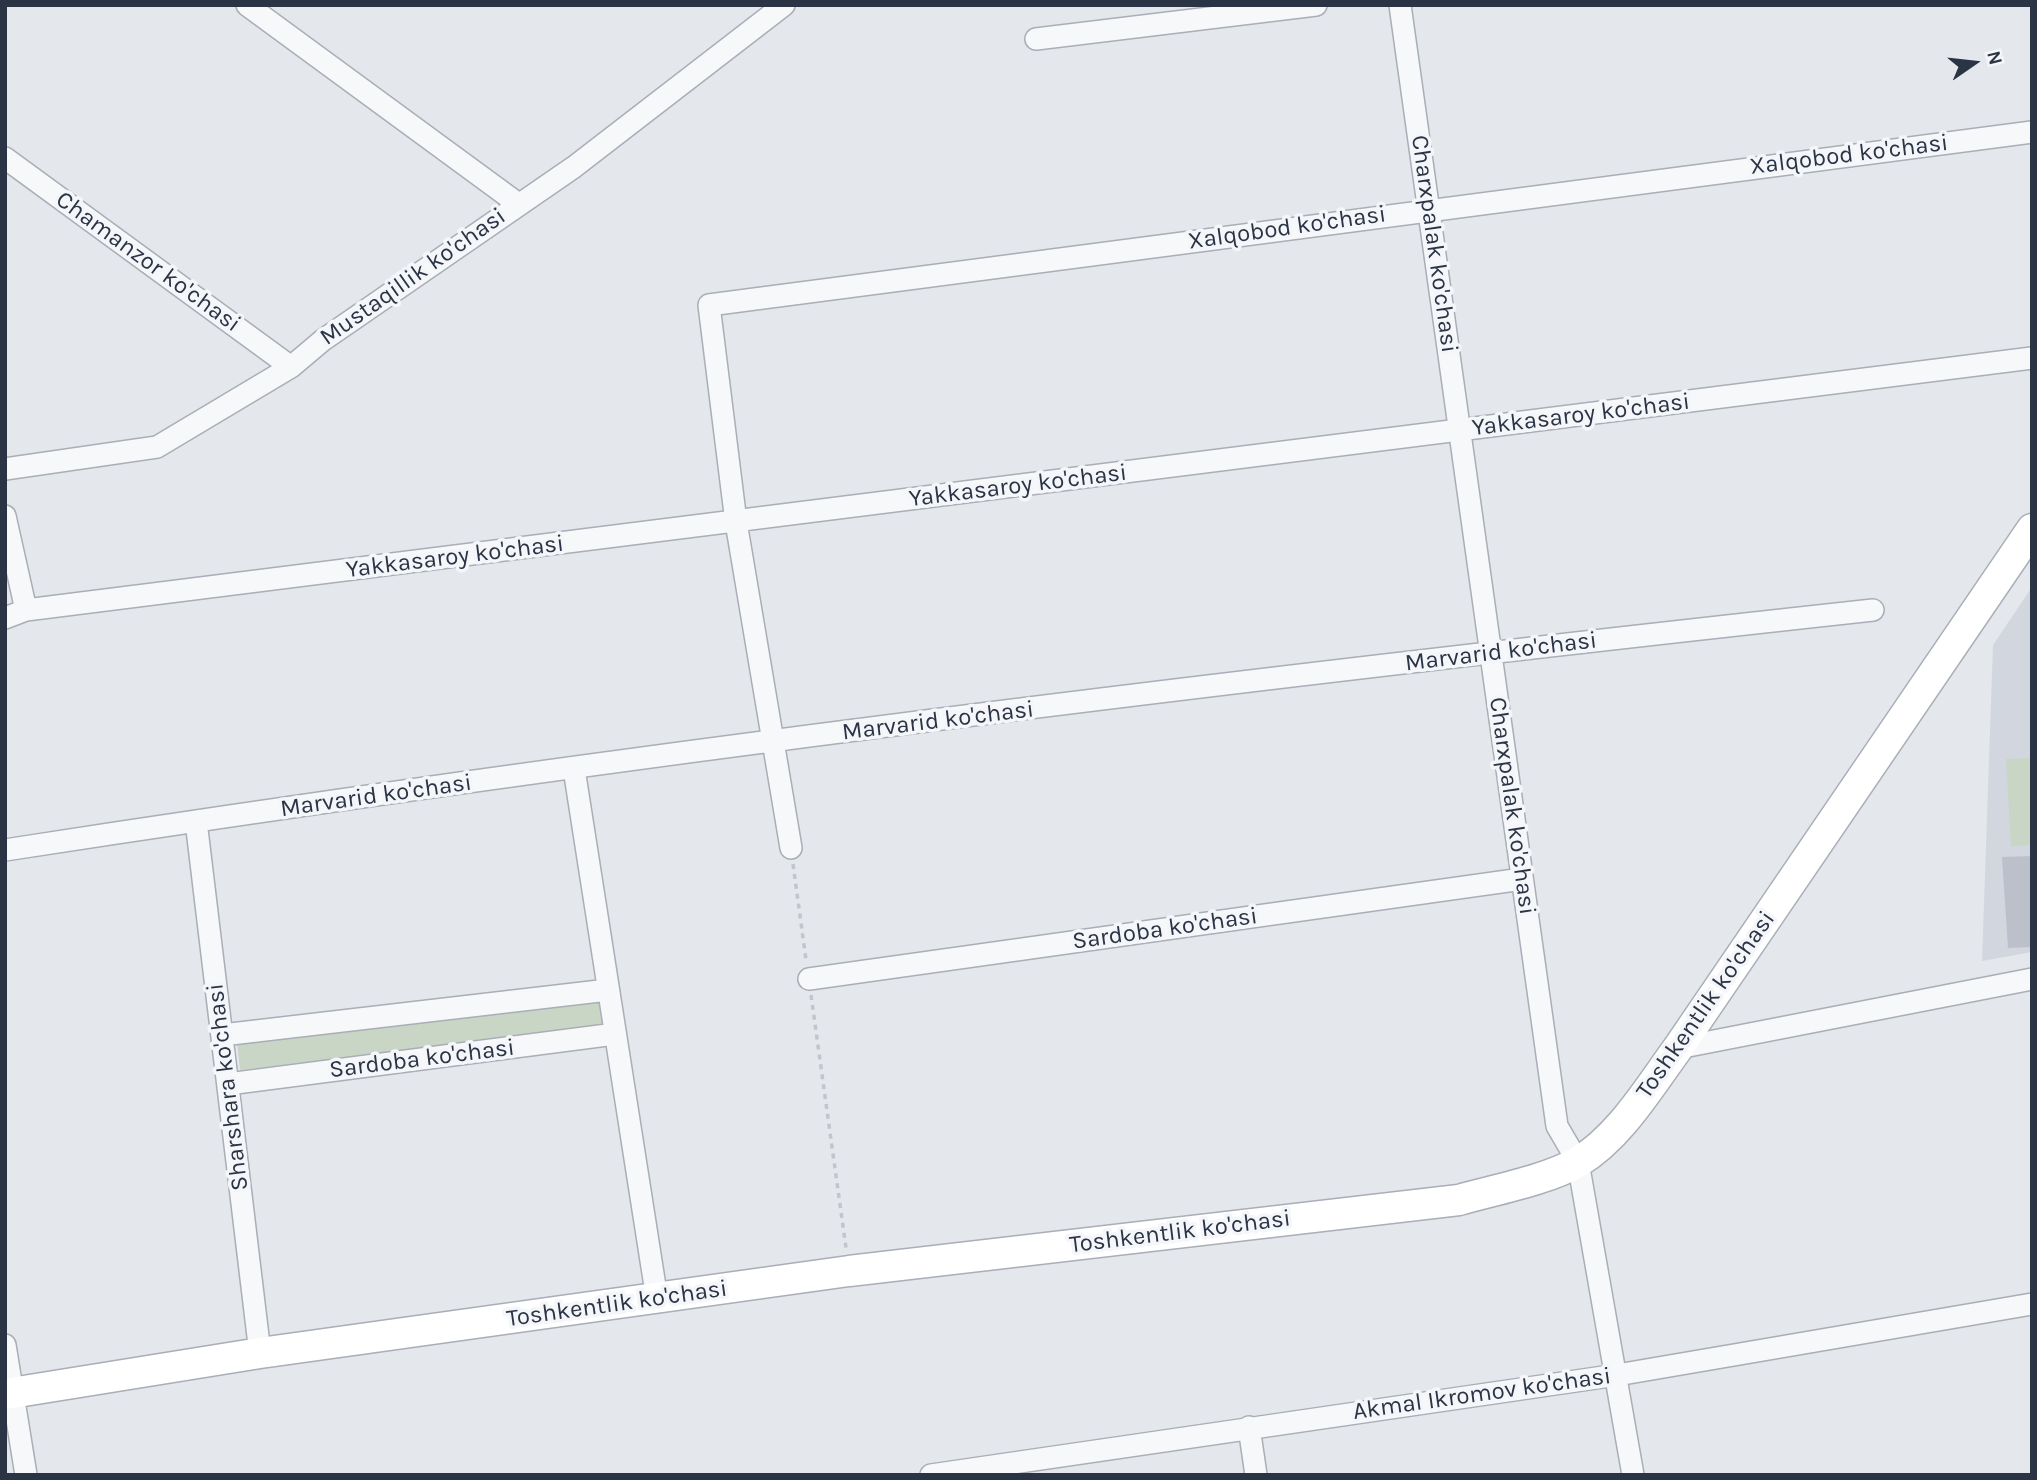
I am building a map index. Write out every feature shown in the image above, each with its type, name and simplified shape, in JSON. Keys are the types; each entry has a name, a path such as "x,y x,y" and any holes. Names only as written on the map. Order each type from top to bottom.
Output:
{"main road":[{"name":"Toshkentlik ko'chasi","path":"8,1394 260,1353 849,1271 1459,1200 1520,1183 1578,1162 1634,1107 1678,1048 2032,530"}],"street":[{"path":"247,5 517,203"},
{"name":"Mustaqillik ko'chasi","path":"5,469 158,447 291,367 323,340 517,203 574,167 785,5"},
{"path":"1036,39 1316,5"},
{"name":"Charxpalak ko'chasi","path":"1400,5 1558,1126 1578,1162 1618,1375 1633,1475"},
{"name":"Xalqobod ko'chasi","path":"737,522 709,305 2032,132"},
{"name":"Chamanzor ko'chasi","path":"5,158 291,367"},
{"name":"Yakkasaroy ko'chasi","path":"5,618 26,610 2032,358"},
{"path":"5,516 26,610"},
{"path":"737,522 791,848"},
{"name":"Marvarid ko'chasi","path":"5,850 196,821 774,742 1490,652 1873,610"},
{"path":"574,769 657,1299"},
{"name":"Sharshara ko'chasi","path":"196,821 260,1353"},
{"name":"Sardoba ko'chasi","path":"809,979 1522,879"},
{"path":"1678,1048 2032,978"},
{"name":"Sardoba ko'chasi","path":"222,1035 608,990"},
{"name":"Sardoba ko'chasi","path":"228,1084 615,1034"},
{"name":"Akmal Ikromov ko'chasi","path":"931,1475 1618,1375 2032,1304"},
{"path":"5,1345 8,1394 26,1475"},
{"path":"1250,1427 1256,1475"}],"path":[{"path":"791,848 849,1271"}],"shaded area":[{"path":"2032,587 2032,952 1982,961 1993,645"}],"green space":[{"path":"2032,758 2032,845 2011,846 2006,759"},
{"path":"600,1001 603,1029 240,1070 237,1042"}],"building":[{"path":"2032,856 2032,947 2008,948 2002,857"}]}
